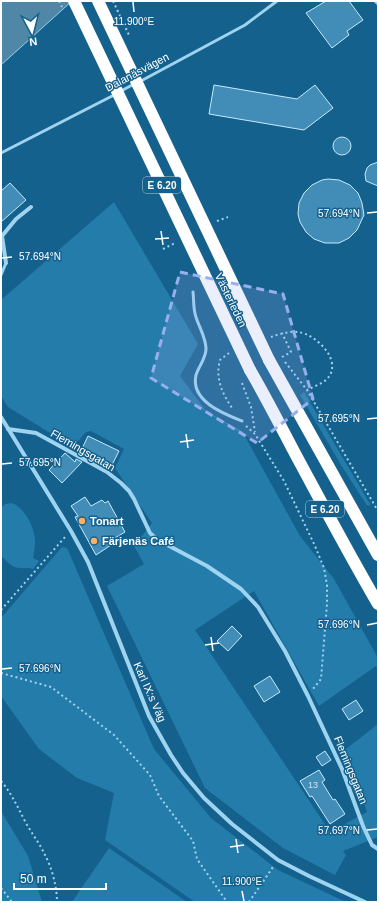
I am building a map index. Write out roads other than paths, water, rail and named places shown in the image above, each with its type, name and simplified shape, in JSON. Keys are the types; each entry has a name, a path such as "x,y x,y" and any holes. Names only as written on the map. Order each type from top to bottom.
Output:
{"highway":[{"name":"Västerleden","path":"74,1 250,370 268,399 297,457 378,604"},
{"name":"Västerleden","path":"98,1 269,360 378,555"}],"street":[{"path":"6,263 2,236 16,219 31,207"},
{"name":"Karl IX:s Väg","path":"1,417 72,531 88,562 149,716 183,773 204,798 232,824 278,860 365,902"},
{"name":"Flemingsgatan","path":"8,429 36,433 107,472 121,482 132,495 150,533 158,540 207,566 241,589 258,607 285,651 308,696 342,769 363,826 372,844 378,849"}],"lane":[{"name":"Dalanäsvägen","path":"1,153 238,28 277,1"},
{"path":"375,1 378,4"},
{"path":"1,276 6,263"},
{"path":"193,292 194,309 206,349 196,375 198,392 202,398 222,414 242,421"}],"place":[{"name":"Tonart","path":"82,521"},
{"name":"Färjenäs Café","path":"94,541"}]}
